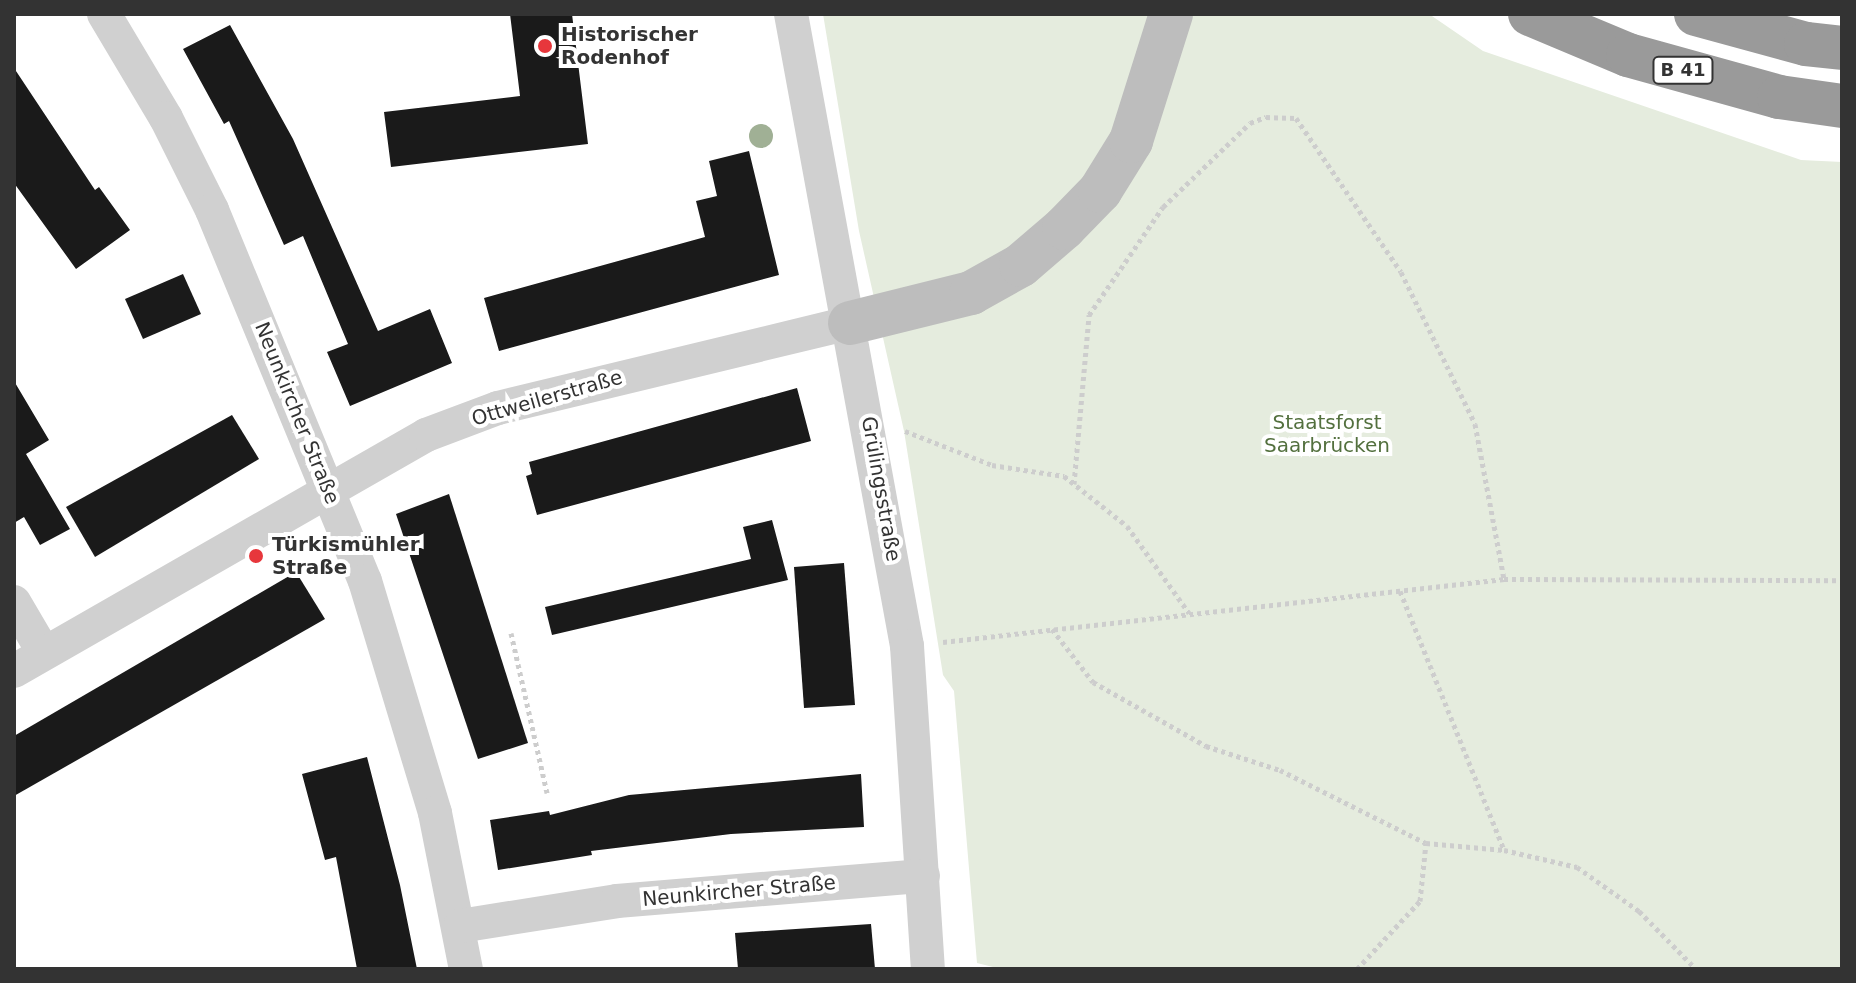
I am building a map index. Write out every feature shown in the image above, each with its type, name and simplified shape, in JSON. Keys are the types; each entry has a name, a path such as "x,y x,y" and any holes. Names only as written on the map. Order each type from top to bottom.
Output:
{"highway":[{"name":"B 41","path":"1530,14 1628,55 1779,97 1842,106"},
{"path":"1696,14 1806,44 1842,48"}],"street":[{"name":"Neunkircher Straße","path":"104,14 166,118 212,210 328,488 405,702 460,926 466,969"},
{"name":"Grülingsstraße","path":"791,14 872,435 907,646 928,969"},
{"path":"850,323 971,293 1021,265 1064,228 1100,191 1131,141 1171,14"},
{"name":"Ottweilerstraße","path":"14,671 328,488 426,435 498,408 850,323"},
{"path":"14,602 44,653"},
{"name":"Neunkircher Straße","path":"460,926 617,901 923,876"}],"path":[{"path":"1074,484 1089,315 1163,207 1250,123 1266,117 1296,118 1401,272 1475,424 1504,579"},
{"path":"872,435 904,430 992,465 1064,476 1127,526 1189,613"},
{"path":"907,646 1504,579 1842,580"},
{"path":"1400,591 1504,850"},
{"path":"1052,629 1093,682 1206,746 1280,770 1426,843 1504,850 1577,867 1639,911 1696,969"},
{"path":"511,633 547,793"},
{"path":"1357,969 1420,901 1426,843"}],"green space":[{"name":"Staatsforst Saarbrücken","path":"823,14 1429,14 1483,51 1801,160 1842,162 1842,969 1001,969 977,963 954,691 943,675 904,431 859,231"}],"building":[{"path":"510,14 572,14 588,144 391,167 384,112 520,96"},
{"path":"230,25 293,139 378,331 430,309 452,363 350,406 327,352 348,344 303,236 284,245 229,121 224,124 183,49"},
{"path":"14,68 95,190 99,187 130,230 76,269 14,183"},
{"path":"749,151 779,275 499,351 484,298 705,237 696,201 717,196 709,161"},
{"path":"183,274 201,314 143,339 125,299"},
{"path":"14,381 49,440 26,454 70,529 40,545 24,517 14,523"},
{"path":"797,388 811,441 537,515 526,476 532,474 529,462"},
{"path":"232,415 259,459 95,557 66,507"},
{"path":"449,494 528,743 478,759 396,514"},
{"path":"772,520 788,580 552,635 545,607 751,559 743,527"},
{"path":"844,563 855,705 804,708 794,567"},
{"path":"296,572 325,619 14,796 14,736"},
{"path":"367,757 400,885 417,969 357,969 336,857 325,860 302,774"},
{"path":"861,774 864,827 731,834 591,851 592,855 498,870 490,820 549,811 550,815 629,795"},
{"path":"871,924 875,969 738,969 735,933"}],"place":[{"name":"Historischer Rodenhof","path":"545,46"},
{"name":"Türkismühler Straße","path":"256,556"}]}
